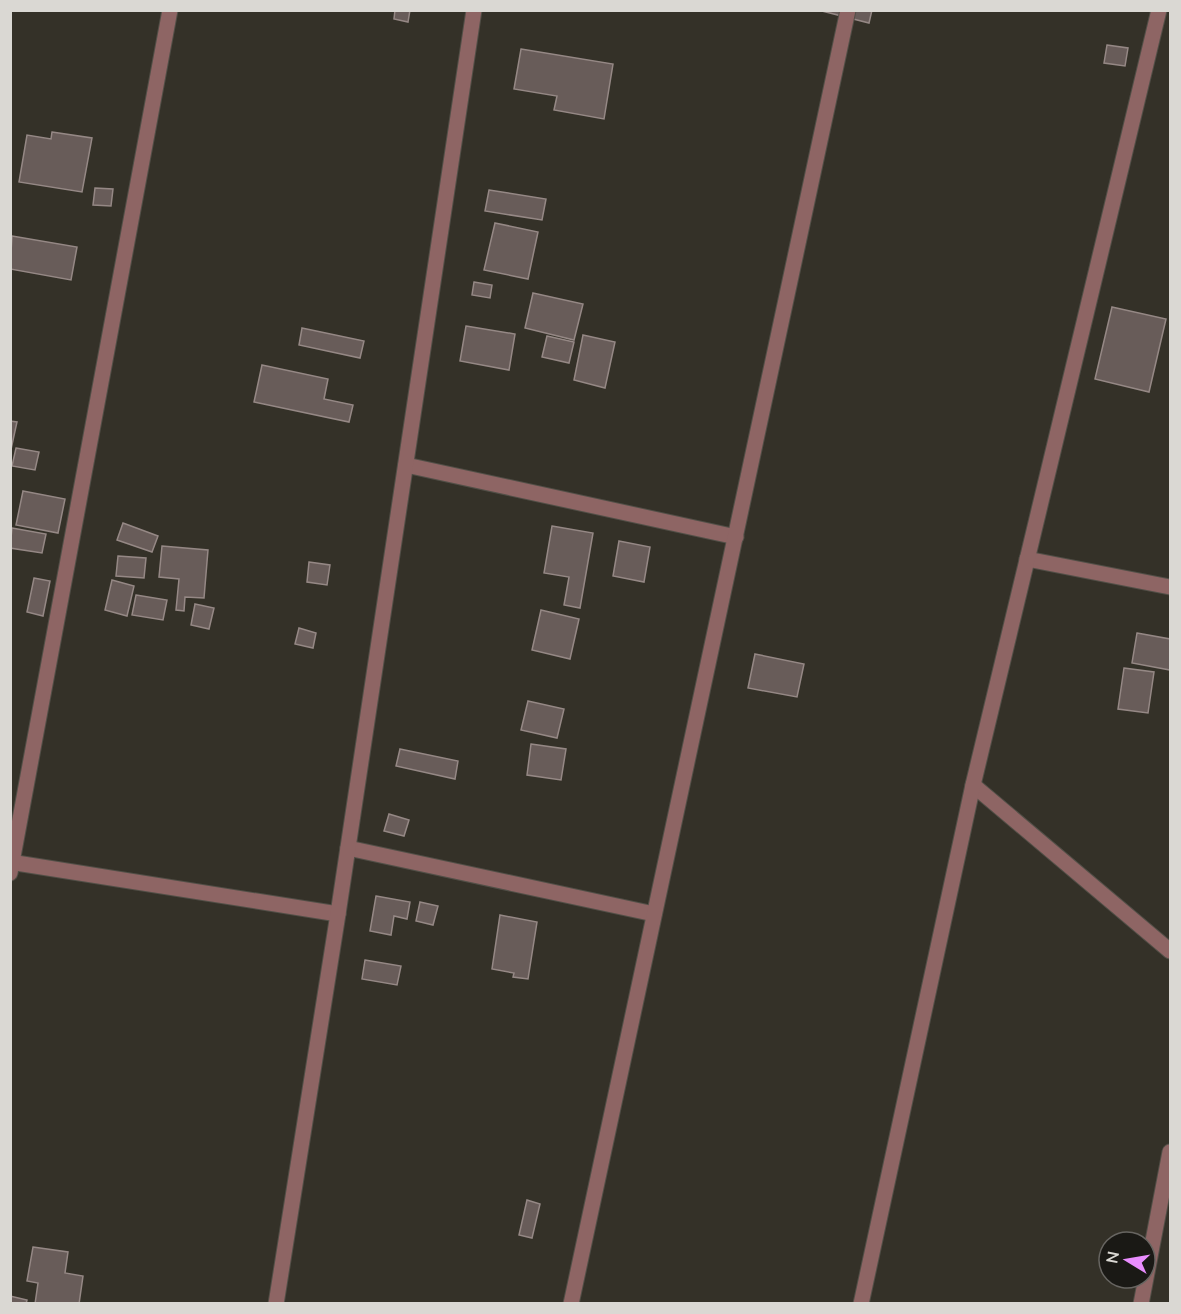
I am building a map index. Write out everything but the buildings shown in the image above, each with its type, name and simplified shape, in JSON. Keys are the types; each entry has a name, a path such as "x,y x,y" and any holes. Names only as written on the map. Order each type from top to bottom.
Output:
{"street":[{"path":"170,10 11,866 338,914"},
{"path":"276,1304 338,914 474,10"},
{"path":"571,1304 848,10"},
{"path":"861,1304 973,785 1159,10"},
{"path":"406,465 736,537"},
{"path":"1028,559 1170,587"},
{"path":"973,785 1170,951"},
{"path":"348,848 654,914"},
{"path":"1141,1304 1170,1152"}]}
